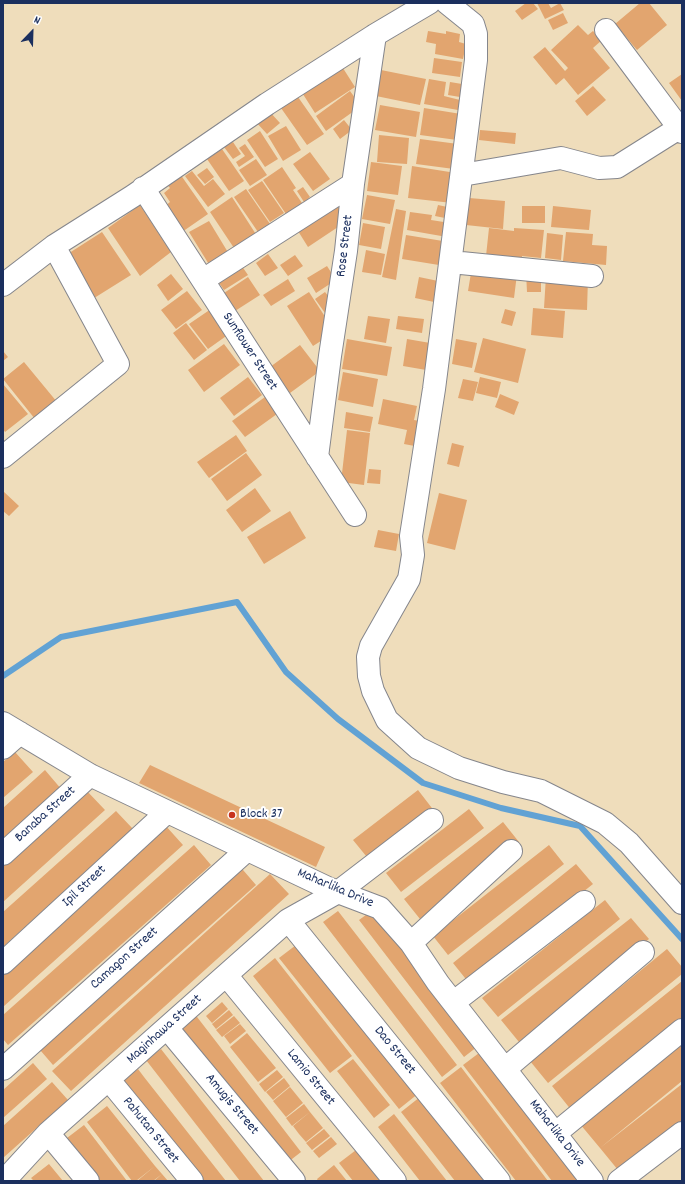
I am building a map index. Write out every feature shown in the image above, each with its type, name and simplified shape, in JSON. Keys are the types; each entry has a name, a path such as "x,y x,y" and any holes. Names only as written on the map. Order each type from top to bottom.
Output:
{"street":[{"path":"3,285 54,246 144,188 267,104 375,35 429,3"},
{"path":"447,3 473,24 476,34 476,60 434,389 411,536 413,556 409,579 371,646 368,657 369,676 373,691 387,720 418,748 459,768 541,792 605,823 629,843 682,903"},
{"path":"462,175 561,158 599,168 617,167 681,130 606,30"},
{"name":"Rose Street","path":"317,457 330,356 346,251 353,184 375,35"},
{"path":"203,280 353,184"},
{"name":"Sunflower Street","path":"144,188 355,515"},
{"path":"3,457 118,364 54,246"},
{"path":"451,262 592,276"},
{"path":"3,748 11,728"},
{"name":"Maharlika Drive","path":"11,728 90,775 338,892 380,908 410,943 438,983 592,1181"},
{"name":"Banaba Street","path":"3,854 90,775"},
{"name":"Ipil Street","path":"3,963 167,812"},
{"name":"Maginhawa Street","path":"4,1181 48,1133 288,920 338,892 432,820"},
{"name":"Camagon Street","path":"3,1069 247,850"},
{"path":"410,943 511,850"},
{"path":"454,1002 584,902"},
{"name":"Dao Street","path":"288,920 499,1181"},
{"path":"505,1068 643,952"},
{"name":"Lamio Street","path":"226,974 394,1181"},
{"name":"Amugis Street","path":"167,1028 294,1181"},
{"path":"556,1133 682,1030"},
{"name":"Pahutan Street","path":"109,1080 192,1181"},
{"path":"48,1133 88,1181"},
{"path":"619,1181 682,1133"}],"building":[{"path":"526,3 533,3 538,9 522,20 515,11"},
{"path":"537,3 548,3 551,8 560,3 564,10 545,19"},
{"path":"640,3 649,3 667,25 637,50 615,24"},
{"path":"563,13 568,23 553,30 548,20"},
{"path":"578,25 588,35 593,31 602,40 593,48 610,68 578,95 564,78 556,85 533,57 545,47 565,71 568,68 551,50"},
{"path":"428,31 446,34 446,31 460,34 459,42 466,44 463,59 435,54 436,44 426,42"},
{"path":"434,58 462,62 460,77 432,73"},
{"path":"341,65 355,87 315,113 301,91"},
{"path":"381,70 426,79 420,105 376,96"},
{"path":"682,74 682,101 669,83"},
{"path":"429,79 446,82 444,96 460,100 458,110 424,104"},
{"path":"450,82 462,84 460,97 448,95"},
{"path":"593,86 606,100 587,116 575,101"},
{"path":"350,91 361,106 326,131 316,116"},
{"path":"298,97 324,134 307,145 281,108"},
{"path":"380,105 420,112 416,137 375,130"},
{"path":"424,108 461,114 457,140 420,135"},
{"path":"268,110 280,123 267,134 255,121"},
{"path":"344,120 352,130 340,139 333,129"},
{"path":"286,126 301,150 283,161 268,136"},
{"path":"480,130 516,133 515,144 479,140"},
{"path":"260,131 278,159 265,167 247,140"},
{"path":"379,135 409,138 407,164 377,162"},
{"path":"420,139 458,144 454,169 416,164"},
{"path":"233,142 241,154 233,159 224,147"},
{"path":"245,144 254,157 239,167 236,162 245,156 239,148"},
{"path":"222,149 244,181 229,191 207,159"},
{"path":"310,152 330,179 313,191 293,164"},
{"path":"256,159 267,175 250,186 239,170"},
{"path":"371,162 402,166 398,195 367,191"},
{"path":"412,166 456,173 452,203 408,198"},
{"path":"282,167 296,188 293,190 302,203 286,214 263,180"},
{"path":"207,168 214,177 205,184 197,175"},
{"path":"178,171 208,214 182,232 164,207 170,202 164,193 170,188 164,181"},
{"path":"192,171 204,186 213,179 225,194 208,207 185,176"},
{"path":"262,181 284,213 270,222 248,190"},
{"path":"303,187 310,197 304,202 297,191"},
{"path":"246,189 270,224 258,232 234,197"},
{"path":"367,195 395,200 390,224 362,219"},
{"path":"232,197 259,239 238,254 210,212"},
{"path":"469,198 505,201 503,229 466,225"},
{"path":"140,205 171,252 140,276 108,228"},
{"path":"337,205 347,221 308,247 298,231"},
{"path":"438,205 452,208 450,219 435,216"},
{"path":"522,206 545,206 545,223 522,223"},
{"path":"553,206 591,210 589,230 551,227"},
{"path":"396,209 406,211 396,280 382,277"},
{"path":"410,212 432,215 431,220 450,223 447,237 407,230"},
{"path":"209,221 229,254 210,266 189,232"},
{"path":"363,223 385,227 381,249 359,245"},
{"path":"489,228 514,231 514,228 544,230 541,258 522,256 522,259 486,256"},
{"path":"102,232 131,275 91,300 63,257"},
{"path":"566,232 593,234 592,245 607,246 606,265 563,261"},
{"path":"547,233 563,235 561,260 545,258"},
{"path":"406,235 449,242 445,266 402,259"},
{"path":"366,250 385,254 381,275 362,272"},
{"path":"268,254 278,268 265,276 256,263"},
{"path":"295,255 303,266 288,276 280,265"},
{"path":"239,262 248,275 224,290 215,277"},
{"path":"327,266 336,280 316,293 307,278"},
{"path":"472,267 517,274 514,298 468,291"},
{"path":"526,272 541,272 541,292 527,292"},
{"path":"171,274 183,289 168,301 157,285"},
{"path":"546,276 588,278 587,310 544,308"},
{"path":"248,277 260,295 235,311 224,293"},
{"path":"419,277 443,282 439,303 415,298"},
{"path":"288,279 295,291 271,306 263,295"},
{"path":"187,291 202,310 176,329 161,310"},
{"path":"309,292 335,332 313,346 287,306"},
{"path":"325,292 335,305 325,313 315,299"},
{"path":"533,308 565,311 563,338 531,335"},
{"path":"211,309 229,334 208,349 189,324"},
{"path":"505,309 516,312 512,326 501,323"},
{"path":"368,316 390,319 386,343 364,339"},
{"path":"398,316 424,319 422,333 396,329"},
{"path":"186,323 207,350 194,360 173,333"},
{"path":"483,338 526,349 518,383 474,372"},
{"path":"347,339 392,347 387,376 342,369"},
{"path":"407,339 436,344 432,371 403,366"},
{"path":"456,339 477,343 472,368 452,364"},
{"path":"224,344 240,365 204,392 188,370"},
{"path":"300,345 320,371 290,393 270,367"},
{"path":"3,351 8,357 3,361"},
{"path":"24,362 57,402 35,419 3,379"},
{"path":"343,372 378,379 373,407 338,400"},
{"path":"248,377 262,395 234,416 220,398"},
{"path":"480,377 501,382 497,398 476,393"},
{"path":"463,379 478,382 473,401 458,398"},
{"path":"3,384 28,414 5,432 3,429"},
{"path":"500,394 519,402 514,415 495,407"},
{"path":"265,397 277,414 245,437 232,421"},
{"path":"383,399 417,406 414,420 425,422 420,447 404,444 407,430 378,424"},
{"path":"346,412 373,417 370,432 344,428"},
{"path":"347,430 370,433 364,485 341,482"},
{"path":"236,435 247,451 209,478 197,462"},
{"path":"452,443 464,446 459,467 447,464"},
{"path":"246,453 262,475 227,501 211,479"},
{"path":"369,469 381,470 380,484 367,483"},
{"path":"255,488 271,511 242,532 226,510"},
{"path":"3,491 19,506 9,516 3,511"},
{"path":"439,493 467,500 455,550 427,543"},
{"path":"290,511 306,538 264,564 247,537"},
{"path":"378,530 399,534 396,551 374,547"},
{"path":"15,752 33,772 3,798 3,762"},
{"name":"Block 37","path":"150,765 325,847 316,867 139,783"},
{"path":"45,770 62,790 3,842 3,808"},
{"path":"86,790 105,810 3,902 3,865"},
{"path":"418,790 435,812 371,862 353,840"},
{"path":"469,809 484,828 401,892 386,873"},
{"path":"116,811 133,829 3,947 3,912"},
{"path":"503,822 519,842 420,919 404,899"},
{"path":"165,825 183,845 3,1007 3,970"},
{"path":"194,845 211,865 8,1045 3,1039 3,1015"},
{"path":"549,845 564,864 448,955 433,936"},
{"path":"237,863 256,885 53,1065 34,1043"},
{"path":"576,864 593,884 469,983 453,963"},
{"path":"270,874 289,894 71,1091 52,1071"},
{"path":"605,900 620,919 498,1017 482,998"},
{"path":"377,907 482,1043 464,1057 359,920"},
{"path":"338,911 457,1065 442,1077 323,922"},
{"path":"631,918 649,939 519,1042 501,1020"},
{"path":"300,942 419,1093 399,1109 279,958"},
{"path":"667,949 682,967 682,974 548,1083 530,1061"},
{"path":"275,958 352,1056 330,1073 253,976"},
{"path":"682,981 682,1023 572,1111 552,1086"},
{"path":"222,1002 228,1009 212,1023 206,1016"},
{"path":"229,1010 233,1015 216,1029 212,1024"},
{"path":"194,1013 301,1152 283,1166 176,1027"},
{"path":"234,1016 240,1023 222,1037 216,1030"},
{"path":"240,1024 246,1031 230,1044 224,1036"},
{"path":"247,1033 276,1068 258,1082 230,1047"},
{"path":"682,1041 682,1081 600,1148 580,1124"},
{"path":"161,1049 264,1181 240,1181 146,1060"},
{"path":"483,1050 584,1181 552,1181 463,1065"},
{"path":"353,1059 390,1105 374,1118 337,1071"},
{"path":"33,1063 47,1079 3,1118 3,1090"},
{"path":"461,1067 548,1181 516,1181 440,1083"},
{"path":"138,1069 226,1181 199,1181 121,1082"},
{"path":"277,1070 283,1077 265,1092 259,1084"},
{"path":"284,1078 290,1086 273,1100 266,1092"},
{"path":"52,1082 68,1100 3,1158 3,1126"},
{"path":"682,1084 682,1120 618,1170 600,1148"},
{"path":"290,1087 303,1103 286,1117 273,1101"},
{"path":"420,1097 487,1181 455,1181 401,1112"},
{"path":"304,1104 310,1112 292,1126 286,1118"},
{"path":"107,1106 155,1166 136,1181 132,1181 87,1122"},
{"path":"310,1112 323,1128 306,1142 293,1126"},
{"path":"394,1114 447,1181 420,1181 378,1127"},
{"path":"84,1125 127,1181 100,1181 67,1138"},
{"path":"324,1129 330,1136 312,1150 306,1143"},
{"path":"331,1137 337,1144 319,1158 313,1151"},
{"path":"360,1147 386,1181 353,1181 339,1163"},
{"path":"49,1164 63,1181 34,1181 31,1178"},
{"path":"334,1165 347,1181 318,1181 317,1179"},
{"path":"155,1166 162,1174 153,1181 137,1181"},
{"path":"162,1174 168,1181 154,1181"}],"waterway":[{"path":"3,676 61,637 237,602 286,672 338,719 423,783 501,808 580,826 682,939"}],"place":[{"name":"Block 37","path":"232,815"}]}
